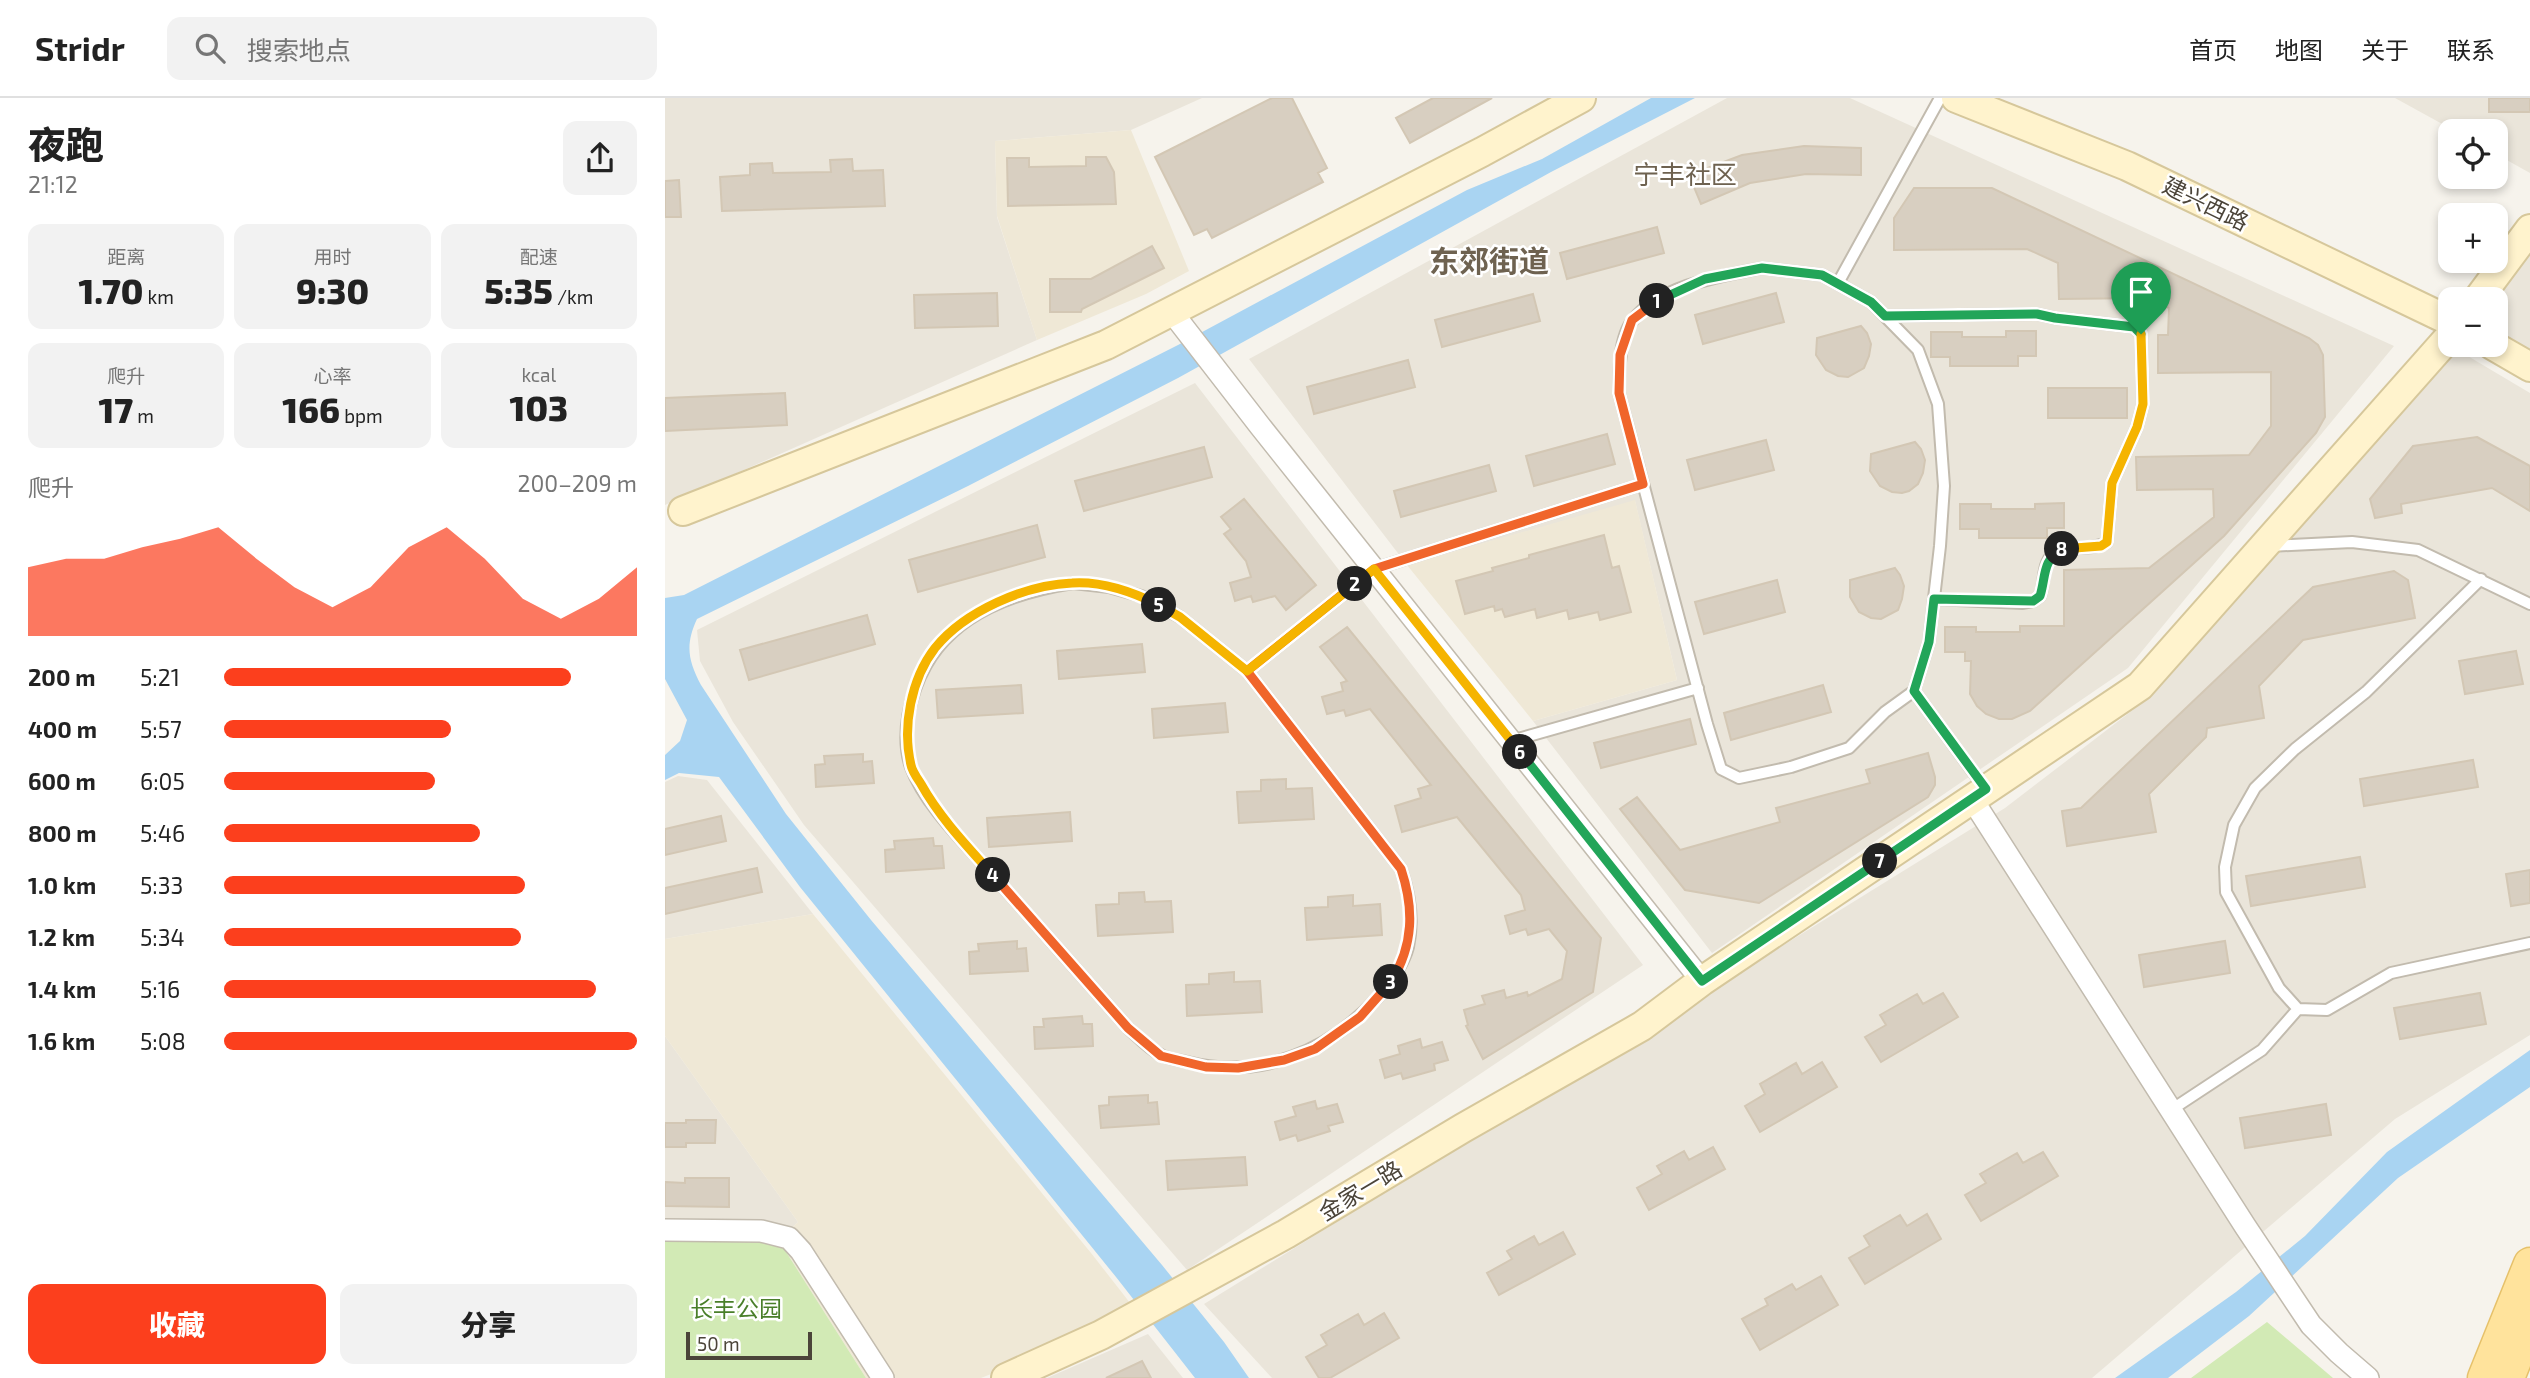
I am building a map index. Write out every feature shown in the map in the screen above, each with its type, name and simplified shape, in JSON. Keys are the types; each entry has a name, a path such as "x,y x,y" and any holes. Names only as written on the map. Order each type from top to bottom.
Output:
{"main road":[{"path":"2484,1378 2530,1264"},
{"path":"2508,1378 2530,1323"}],"street":[{"path":"683,511 1106,345 1174,315 1581,98"},
{"name":"建兴西路","path":"1956,98 1997,110 2127,166 2438,315"},
{"path":"2487,287 2530,229"},
{"path":"1174,315 1221,378 1702,981"},
{"name":"金家一路","path":"1006,1378 1101,1335 1286,1234 1463,1128 1642,1026 1702,981 2140,686 2438,350"},
{"path":"2508,354 2530,367"},
{"path":"1979,794 2171,1110 2311,1325 2368,1378"},
{"path":"665,1230 761,1231 789,1238 801,1251 883,1378"}],"lane":[{"path":"1838,283 1940,98"},
{"path":"1762,268 1822,275 1871,302 1885,316 1918,350 1938,404 1944,486 1929,642 1914,691 1885,712 1849,748 1791,767 1739,778 1721,769 1697,688 1619,393 1620,355 1632,320 1660,298 1705,279 1762,268"},
{"path":"1885,316 2037,314 2134,327 2141,334 2143,404 2137,427 2112,483 2107,542 2101,546 2060,549 2046,564 2040,596 2033,601 1934,599"},
{"path":"1247,671 1374,569 1643,484"},
{"path":"2263,547 2352,542 2418,550 2530,604"},
{"path":"2481,579 2366,692 2295,749 2255,788 2234,825 2225,867 2226,891 2279,988 2298,1009 2327,1010 2391,973 2530,943"},
{"path":"1073,583 1109,587 1141,596 1180,617 1247,671 1401,869 1409,891 1411,918 1407,949 1393,980 1360,1017 1315,1049 1284,1060 1238,1068 1206,1067 1161,1056 1128,1028 935,810 911,767 906,725 917,681 935,648 975,613 1038,588 1073,583"},
{"path":"1511,741 1697,688"},
{"path":"1914,691 1979,794"},
{"path":"2171,1110 2262,1050 2298,1009"}],"shaded area":[{"path":"665,98 1202,98 1131,130 995,141 997,217 1037,340 665,505"},
{"path":"1727,98 1850,98 2394,346 2128,668 1712,953 1533,721 1677,680 1635,501 1407,565 1249,359"},
{"path":"2395,98 2530,98 2530,173 2508,161 2508,119 2438,119 2438,122"},
{"path":"1131,130 1189,271 1146,294 1037,340 997,216 995,141"},
{"path":"2530,250 2530,354 2508,341 2508,287 2502,287"},
{"path":"2449,357 2469,357 2530,393 2530,1035 2395,1119 2092,1378 1272,1378 1204,1304 2005,808 2142,703"},
{"path":"1195,383 1643,965 1187,1270 804,825 733,722 700,661 697,630"},
{"path":"1635,500 1677,680 1533,721 1407,565"},
{"path":"678,776 707,780 813,914 665,939 665,782"},
{"path":"813,914 1134,1308 981,1378 866,1378 776,1236 783,1236 798,1222 665,1036 665,939"},
{"path":"665,1036 798,1222 783,1236 665,1237"},
{"path":"1148,1334 1183,1378 1047,1378"}],"green space":[{"name":"长丰公园","path":"776,1236 866,1378 665,1378 665,1237"},
{"path":"2267,1322 2333,1378 2191,1378"}],"water":[{"path":"1651,98 1695,98 1551,172 1178,378 968,486 697,619 693,628 690,652 693,668 701,685 786,814 871,920 1162,1265 1224,1342 1249,1378 1195,1378 800,887 719,777 679,773 665,780 665,755 680,741 687,720 665,679 665,598 684,595 1178,345 1467,190 1542,159"},
{"path":"2530,1050 2530,1087 2398,1178 2249,1316 2168,1378 2115,1378 2236,1292 2305,1236 2387,1152"}],"building":[{"path":"1272,98 1292,98 1327,168 1318,173 1323,182 1212,238 1207,229 1194,235 1155,157"},
{"path":"1433,98 1492,98 1410,143 1396,118"},
{"path":"2489,98 2530,98 2530,112 2489,112"},
{"path":"1804,146 1861,148 1861,175 1806,174 1750,183 1701,204 1689,175 1742,155"},
{"path":"1086,157 1106,157 1114,172 1116,204 1008,206 1007,158 1029,158 1029,167 1086,166"},
{"path":"852,159 853,171 883,170 885,206 722,211 720,177 750,175 750,164 772,163 773,173 831,172 830,160"},
{"path":"679,180 681,217 665,217 665,181"},
{"path":"1914,188 1992,188 2309,338 2318,345 2323,355 2325,417 2316,433 2224,536 2030,711 2012,719 1999,719 1986,714 1977,706 1970,694 1971,661 1965,661 1965,652 1945,652 1945,627 1976,627 1976,632 2020,632 2020,626 2064,626 2064,570 2149,568 2214,517 2213,489 2137,490 2136,457 2249,455 2271,426 2271,372 2158,373 2158,335 2168,335 2169,308 2147,298 2059,299 2058,263 2027,249 1894,250 1894,218"},
{"path":"1657,227 1664,253 1567,279 1560,253"},
{"path":"1152,246 1164,268 1082,309 1081,312 1050,312 1050,279 1091,279"},
{"path":"997,293 998,326 915,328 914,295"},
{"path":"1776,293 1784,322 1703,344 1695,315"},
{"path":"1533,294 1540,321 1442,347 1435,320"},
{"path":"1861,326 1871,344 1864,368 1848,377 1826,370 1816,355 1817,338"},
{"path":"2006,331 2036,331 2036,356 2018,356 2018,366 1950,366 1950,357 1931,357 1931,332 1962,332 1962,337 2006,337"},
{"path":"1408,360 1415,387 1314,414 1307,387"},
{"path":"2048,388 2127,388 2127,418 2048,418"},
{"path":"785,393 787,425 665,431 665,398"},
{"path":"1607,434 1615,464 1534,486 1526,456"},
{"path":"2477,437 2530,466 2530,511 2492,488 2401,504 2402,513 2375,518 2370,499 2413,446"},
{"path":"1766,440 1774,470 1695,490 1687,460"},
{"path":"1915,442 1925,460 1918,484 1902,493 1880,486 1870,471 1871,454"},
{"path":"1204,447 1212,477 1084,511 1075,481"},
{"path":"1489,465 1496,491 1401,517 1394,491"},
{"path":"1244,499 1316,585 1286,610 1275,596 1253,602 1251,596 1235,601 1230,583 1251,577 1246,561 1224,534 1231,529 1221,517"},
{"path":"2064,503 2064,528 2047,528 2047,538 1979,538 1979,529 1960,529 1960,504 1991,504 1991,509 2035,509 2035,504"},
{"path":"1037,525 1045,557 918,592 909,560"},
{"path":"1604,535 1612,568 1619,566 1631,612 1600,620 1598,612 1569,619 1567,610 1537,618 1535,609 1505,617 1502,609 1495,611 1494,606 1465,614 1456,581 1493,571 1492,568 1529,558 1529,555"},
{"path":"1895,568 1904,586 1898,610 1881,619 1859,612 1850,597 1850,580"},
{"path":"2394,571 2408,580 2415,618 2303,640 2259,686 2264,718 2207,728 2206,737 2149,794 2156,832 2067,846 2062,811 2081,808 2313,587"},
{"path":"1777,580 1785,612 1704,634 1695,602"},
{"path":"867,615 875,644 749,680 740,650"},
{"path":"1347,627 1601,938 1593,992 1483,1059 1466,1026 1468,1025 1464,1010 1485,1004 1482,996 1504,990 1506,998 1527,992 1528,996 1562,979 1567,951 1549,929 1528,935 1526,929 1510,934 1505,916 1525,910 1521,895 1457,817 1402,832 1395,806 1421,798 1418,789 1431,785 1370,709 1346,716 1344,710 1327,714 1322,697 1343,691 1341,683 1347,681 1320,647"},
{"path":"1142,644 1145,672 1059,679 1057,651"},
{"path":"2516,651 2523,684 2465,694 2459,661"},
{"path":"1021,685 1023,713 938,718 936,690"},
{"path":"1823,685 1831,712 1731,740 1724,713"},
{"path":"1225,703 1228,732 1154,738 1152,709"},
{"path":"1690,719 1696,744 1601,768 1594,743"},
{"path":"1928,753 1935,785 1928,797 1759,903 1685,890 1620,809 1637,797 1680,850 1780,822 1776,808 1870,783 1866,770"},
{"path":"863,754 863,762 872,761 874,783 816,787 815,765 825,764 824,756"},
{"path":"2473,760 2478,787 2364,806 2360,779"},
{"path":"1286,779 1286,789 1312,788 1314,819 1239,823 1237,792 1261,791 1261,780"},
{"path":"1070,812 1072,841 989,847 987,818"},
{"path":"721,816 726,841 665,855 665,829"},
{"path":"933,838 934,846 942,846 944,868 886,872 885,850 895,849 894,841"},
{"path":"2360,857 2365,887 2251,906 2246,876"},
{"path":"757,868 762,892 665,914 665,888"},
{"path":"2530,870 2530,903 2511,906 2506,874"},
{"path":"1144,892 1145,902 1171,901 1173,932 1098,936 1096,905 1119,904 1119,893"},
{"path":"1353,895 1353,906 1380,904 1382,935 1307,940 1305,908 1328,907 1328,897"},
{"path":"1017,941 1017,949 1026,948 1028,971 970,974 969,952 979,951 978,944"},
{"path":"2225,941 2230,973 2144,987 2139,955"},
{"path":"1234,972 1234,982 1260,981 1262,1012 1187,1016 1186,985 1209,984 1209,974"},
{"path":"1943,993 1958,1017 1881,1062 1865,1037 1886,1025 1880,1015 1917,994 1923,1004"},
{"path":"2480,993 2486,1024 2400,1039 2394,1008"},
{"path":"1082,1016 1083,1024 1092,1024 1093,1046 1035,1049 1034,1027 1044,1027 1043,1019"},
{"path":"1420,1039 1422,1048 1442,1042 1448,1060 1434,1064 1435,1070 1403,1079 1401,1073 1385,1078 1380,1060 1400,1054 1398,1046"},
{"path":"1822,1062 1837,1087 1760,1132 1745,1106 1765,1094 1760,1084 1796,1063 1802,1074"},
{"path":"1148,1095 1148,1103 1157,1102 1159,1124 1101,1128 1099,1106 1109,1105 1109,1097"},
{"path":"1315,1101 1317,1109 1337,1104 1343,1122 1328,1126 1330,1131 1298,1141 1296,1135 1280,1140 1275,1122 1296,1116 1293,1107"},
{"path":"2326,1104 2331,1135 2245,1148 2240,1118"},
{"path":"686,1120 716,1120 715,1143 686,1143 686,1147 665,1147 665,1123 686,1123"},
{"path":"1713,1147 1725,1169 1649,1210 1637,1188 1662,1174 1657,1166 1684,1151 1689,1160"},
{"path":"2043,1152 2058,1176 1981,1221 1965,1195 1986,1183 1980,1174 2017,1153 2023,1163"},
{"path":"1245,1157 1247,1185 1168,1190 1166,1161"},
{"path":"685,1178 729,1178 729,1207 665,1206 665,1182 685,1183"},
{"path":"1927,1214 1941,1239 1865,1284 1849,1258 1870,1246 1864,1236 1900,1215 1907,1226"},
{"path":"1563,1232 1575,1254 1499,1295 1487,1273 1512,1259 1507,1251 1534,1236 1539,1245"},
{"path":"1821,1276 1838,1305 1760,1350 1742,1319 1768,1305 1765,1299 1792,1284 1796,1290"},
{"path":"1384,1313 1399,1338 1330,1378 1319,1378 1306,1357 1327,1345 1321,1335 1358,1314 1364,1325"},
{"path":"1142,1361 1151,1378 1106,1378"}],"district":[{"name":"宁丰社区","path":"1685,173"},
{"name":"东郊街道","path":"1489,260"}],"route":[{"path":"2141,334 2134,327 2037,314 1885,316 1871,302 1822,275 1762,268 1705,279 1660,298 1632,320 1620,355 1619,393 1643,484 1374,569 1247,671 1401,869 1409,891 1411,918 1407,949 1393,980 1360,1017 1315,1049 1284,1060 1238,1068 1206,1067 1161,1056 1128,1028 935,810 911,767 906,725 917,681 935,648 975,613 1038,588 1073,583 1109,587 1141,596 1180,617 1247,671 1310,620 1374,569 1702,981 1986,789 1914,691 1929,642 1934,599 2023,603 2033,601 2040,596 2046,564 2060,549 2101,546 2107,542 2112,483 2137,427 2143,404 2141,334"}]}
